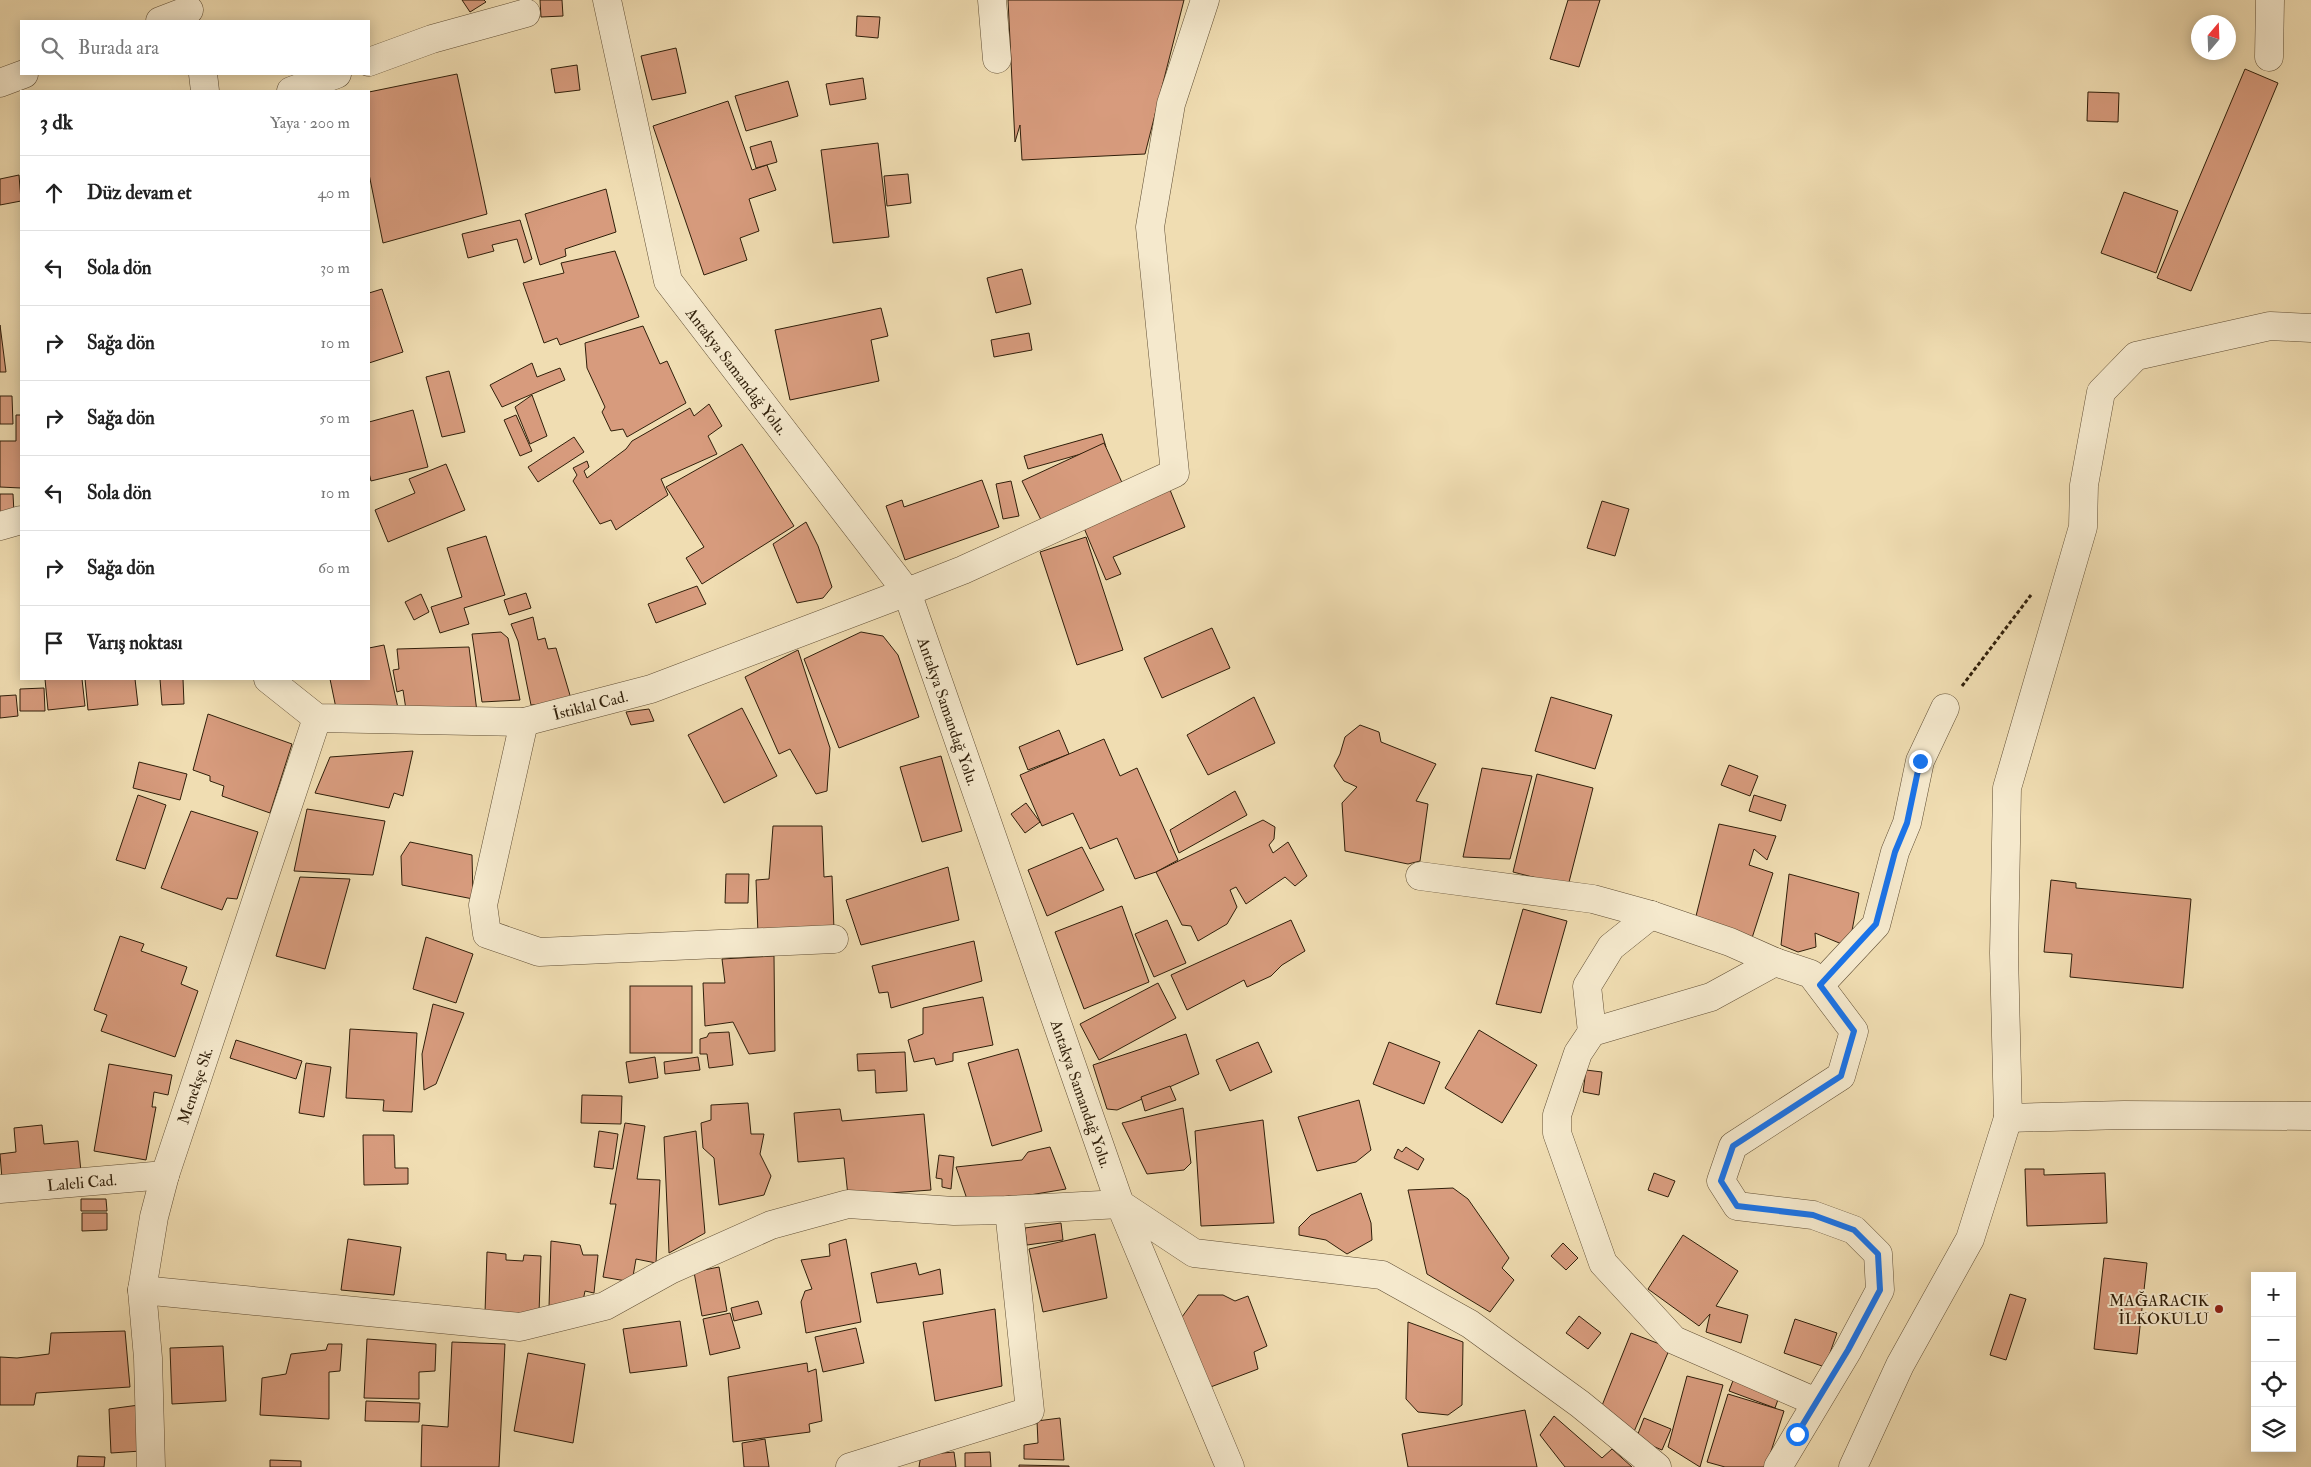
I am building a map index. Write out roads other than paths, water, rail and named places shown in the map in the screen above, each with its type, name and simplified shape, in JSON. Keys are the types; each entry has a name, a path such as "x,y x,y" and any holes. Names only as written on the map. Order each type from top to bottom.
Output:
{"street":[{"name":"Antakya Samandağ Yolu.","path":"607,0 668,281 907,592 1120,1204 1230,1467"},
{"path":"992,0 997,59"},
{"name":"İstiklal Cad.","path":"317,718 524,722 651,689 963,570 1175,472 1150,227 1171,104 1205,0"},
{"path":"2269,57 2270,0"},
{"path":"163,20 189,11"},
{"path":"370,62 432,39 526,13"},
{"path":"0,83 21,75"},
{"path":"203,75 205,90"},
{"path":"294,90 335,75"},
{"path":"1852,1467 1900,1365 1970,1239 2008,1118 2004,953 2007,788 2083,527 2084,485 2101,392 2136,356 2270,326 2311,328"},
{"path":"0,526 20,520"},
{"path":"269,680 317,718"},
{"path":"1820,985 1876,924 1895,852 1907,823 1920,761 1945,708"},
{"name":"Menekşe Sk.","path":"151,1467 148,1358 142,1290 154,1216 165,1175 317,718"},
{"path":"524,722 483,905 487,934 539,952 834,939"},
{"path":"1420,876 1593,900 1651,915 1730,942 1775,962 1811,974 1854,1031 1841,1076 1733,1146 1721,1181 1737,1206 1813,1215 1854,1230 1878,1254 1880,1290 1778,1467"},
{"path":"1592,1032 1587,986 1611,947 1651,915"},
{"path":"1775,962 1710,997 1592,1032 1578,1053 1556,1115 1557,1134 1603,1263 1674,1340 1816,1402"},
{"path":"2008,1118 2124,1115 2311,1116"},
{"name":"Laleli Cad.","path":"0,1188 165,1175"},
{"path":"142,1290 520,1327 605,1306 670,1270 771,1225 848,1204 954,1211 1120,1204 1194,1253 1382,1275 1470,1324 1580,1404 1657,1467"},
{"path":"850,1467 1030,1412 1009,1210"}],"place":[{"name":"MAĞARACIK İLKOKULU","path":"2219,1309"}]}
